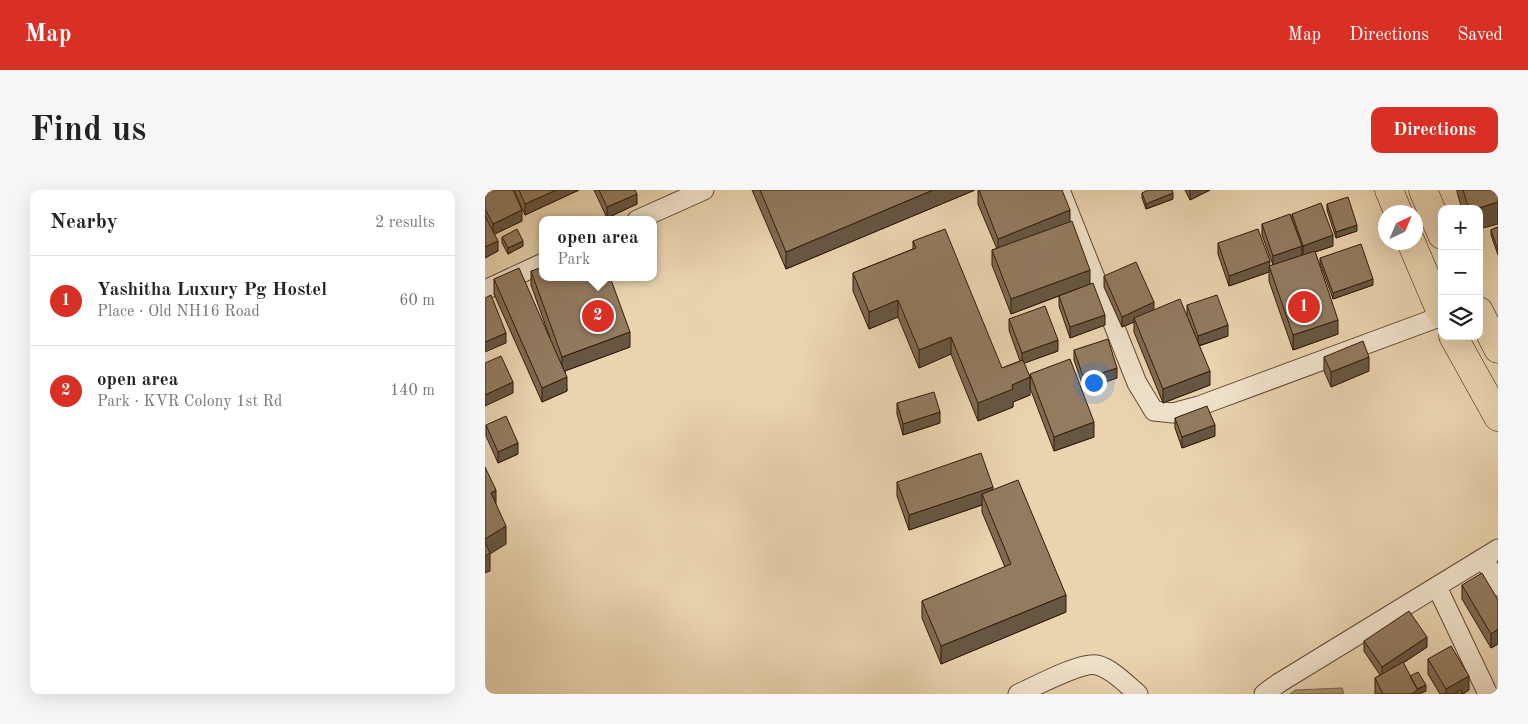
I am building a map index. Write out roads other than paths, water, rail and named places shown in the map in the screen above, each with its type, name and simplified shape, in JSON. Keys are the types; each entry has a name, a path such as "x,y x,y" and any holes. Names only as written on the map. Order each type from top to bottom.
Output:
{"main road":[{"path":"1389,190 1395,205"},
{"path":"1423,190 1438,227"},
{"path":"1414,250 1438,306"},
{"path":"1483,319 1498,349"},
{"path":"1455,340 1498,417"}],"street":[{"path":"643,216 673,196 704,190"},
{"path":"1060,190 1137,384 1154,411 1173,413 1199,406 1438,316"},
{"path":"485,290 539,265"},
{"path":"1265,694 1279,683 1491,553 1498,586"},
{"path":"1437,587 1487,694"},
{"path":"1018,694 1077,667 1096,664 1112,673 1138,694"}],"place":[{"name":"Yashitha Luxury Pg Hostel","path":"1304,307"},
{"name":"open area","path":"598,316"}]}
